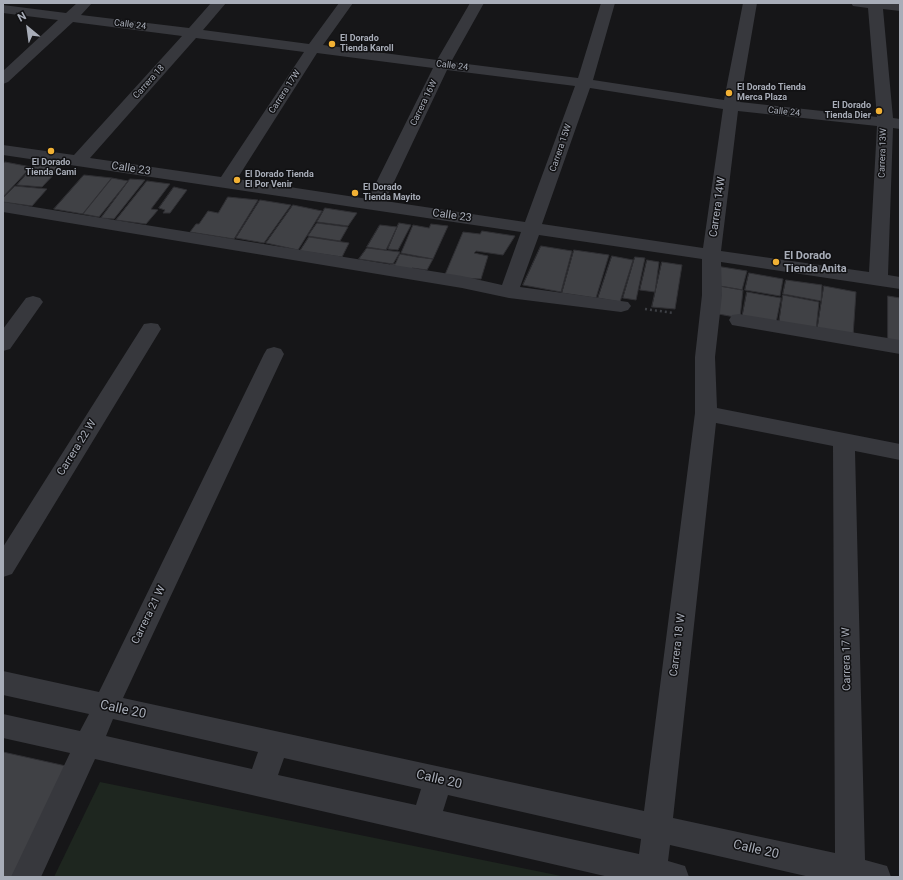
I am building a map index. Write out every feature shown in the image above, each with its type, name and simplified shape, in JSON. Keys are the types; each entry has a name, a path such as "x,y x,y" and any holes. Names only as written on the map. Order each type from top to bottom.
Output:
{"street":[{"path":"3,79 85,3"},
{"name":"Carrera 18","path":"78,161 219,3"},
{"name":"Carrera 17W","path":"226,183 313,49 346,3"},
{"name":"Carrera 16W","path":"374,205 442,65 477,3"},
{"name":"Carrera 15W","path":"509,292 533,229 584,83 608,3"},
{"name":"Carrera 14W","path":"706,413 705,357 712,295 711,255 731,106 750,3"},
{"path":"858,3 900,7"},
{"name":"Carrera 13W","path":"875,4 892,124 878,280"},
{"name":"Calle 24","path":"3,9 584,83 731,106 892,124"},
{"name":"Calle 23","path":"3,150 900,283"},
{"path":"3,207 462,282 509,292 621,306"},
{"path":"3,344 33,302"},
{"path":"739,320 900,348"},
{"name":"Carrera 22 W","path":"3,566 151,329"},
{"name":"Carrera 21 W","path":"26,877 274,354"},
{"path":"706,413 900,452"},
{"name":"Carrera 18 W","path":"659,875 656,828 706,413"},
{"name":"Carrera 17 W","path":"844,441 849,874"},
{"name":"Calle 20","path":"3,683 656,828 849,874 876,877"},
{"path":"3,726 659,875"},
{"path":"261,784 275,743"},
{"path":"426,821 438,780"}],"path":[{"path":"621,306 674,313"}],"shaded area":[{"path":"100,782 566,877 54,877"}],"building":[{"path":"5,162 31,167 3,197 3,164"},
{"path":"36,163 61,167 42,187 17,185"},
{"path":"84,175 112,178 83,214 54,209"},
{"path":"112,178 128,181 99,217 83,214"},
{"path":"130,179 145,180 114,219 101,218"},
{"path":"147,181 170,184 151,209 158,210 146,224 116,220"},
{"path":"15,186 47,189 32,206 3,202 3,198"},
{"path":"174,187 187,190 170,213 163,213 165,210 159,208"},
{"path":"228,197 258,200 234,239 190,232 196,224 199,224 208,211 218,213"},
{"path":"260,200 291,205 264,243 236,238"},
{"path":"293,205 322,211 298,250 266,243"},
{"path":"325,208 357,213 348,226 317,222"},
{"path":"317,223 348,227 340,241 308,236"},
{"path":"399,223 411,225 398,250 388,249"},
{"path":"431,224 448,226 433,259 401,253 413,225 429,228"},
{"path":"380,225 397,227 386,250 367,247"},
{"path":"482,231 515,236 503,255 476,251 474,253 488,256 481,279 444,277 463,232 480,234"},
{"path":"309,237 349,243 342,257 300,251"},
{"path":"541,246 572,251 561,292 523,285"},
{"path":"367,248 400,252 393,264 359,259"},
{"path":"574,250 609,255 596,298 562,293"},
{"path":"400,254 433,259 427,270 412,268 410,272 390,264 395,264"},
{"path":"612,256 633,260 620,302 598,298"},
{"path":"635,257 645,258 636,300 623,298"},
{"path":"647,260 659,262 655,292 640,290"},
{"path":"662,262 682,265 675,309 652,307"},
{"path":"716,266 747,271 742,290 714,285"},
{"path":"749,273 783,279 780,296 745,290"},
{"path":"786,280 822,285 821,301 783,294"},
{"path":"714,285 743,290 740,318 713,313"},
{"path":"824,286 856,292 853,336 817,331"},
{"path":"747,292 781,298 776,323 742,318"},
{"path":"783,295 819,302 816,330 779,323"},
{"path":"888,296 900,298 900,344 888,342"},
{"path":"3,752 66,766 12,877 3,877"}],"place":[{"name":"El Dorado Tienda Karoll","path":"332,44"},
{"name":"El Dorado Tienda Merca Plaza","path":"729,93"},
{"name":"El Dorado Tienda Dier","path":"879,111"},
{"name":"El Dorado Tienda Cami","path":"51,151"},
{"name":"El Dorado Tienda El Por Venir","path":"237,180"},
{"name":"El Dorado Tienda Mayito","path":"355,193"},
{"name":"El Dorado Tienda Anita","path":"776,262"}]}
